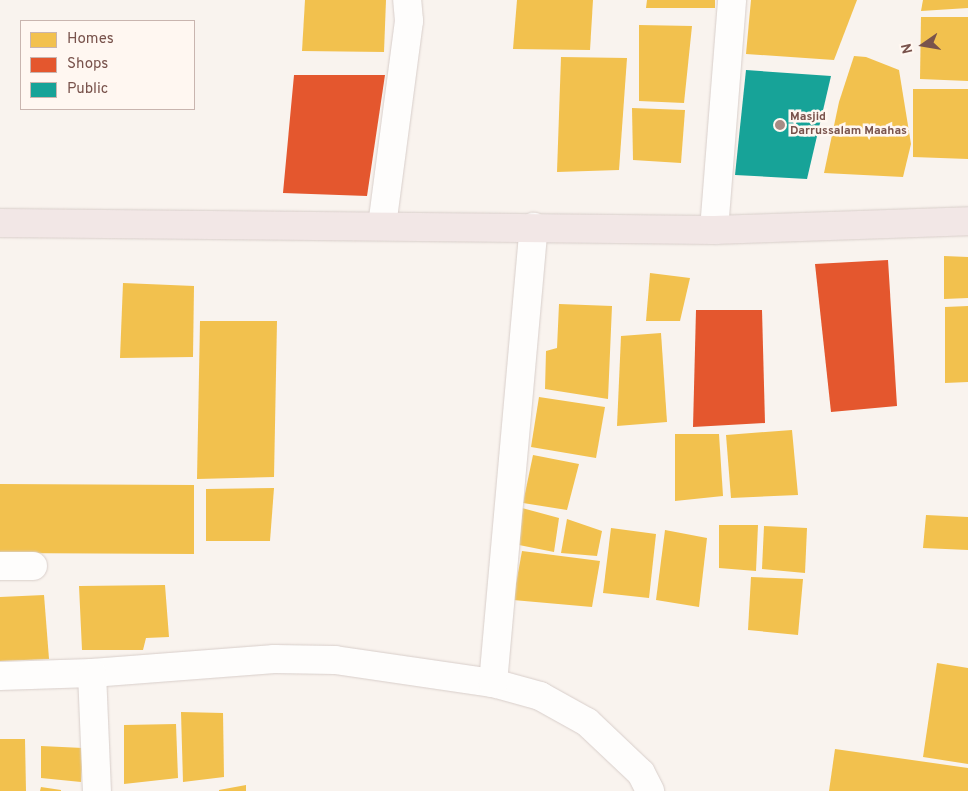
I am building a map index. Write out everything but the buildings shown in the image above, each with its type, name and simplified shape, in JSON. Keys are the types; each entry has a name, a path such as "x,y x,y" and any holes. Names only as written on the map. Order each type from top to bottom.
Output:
{"highway":[{"path":"0,223 714,230 968,222"}],"street":[{"path":"382,226 409,21 407,0"},
{"path":"714,230 732,0"},
{"path":"493,683 534,227"},
{"path":"0,566 33,566"},
{"path":"0,676 92,673 274,659 335,660 493,683 540,696 587,722 641,774 650,791"},
{"path":"92,673 97,791"}],"place":[{"name":"Masjid Darrussalam Maahas","path":"780,125"}]}
